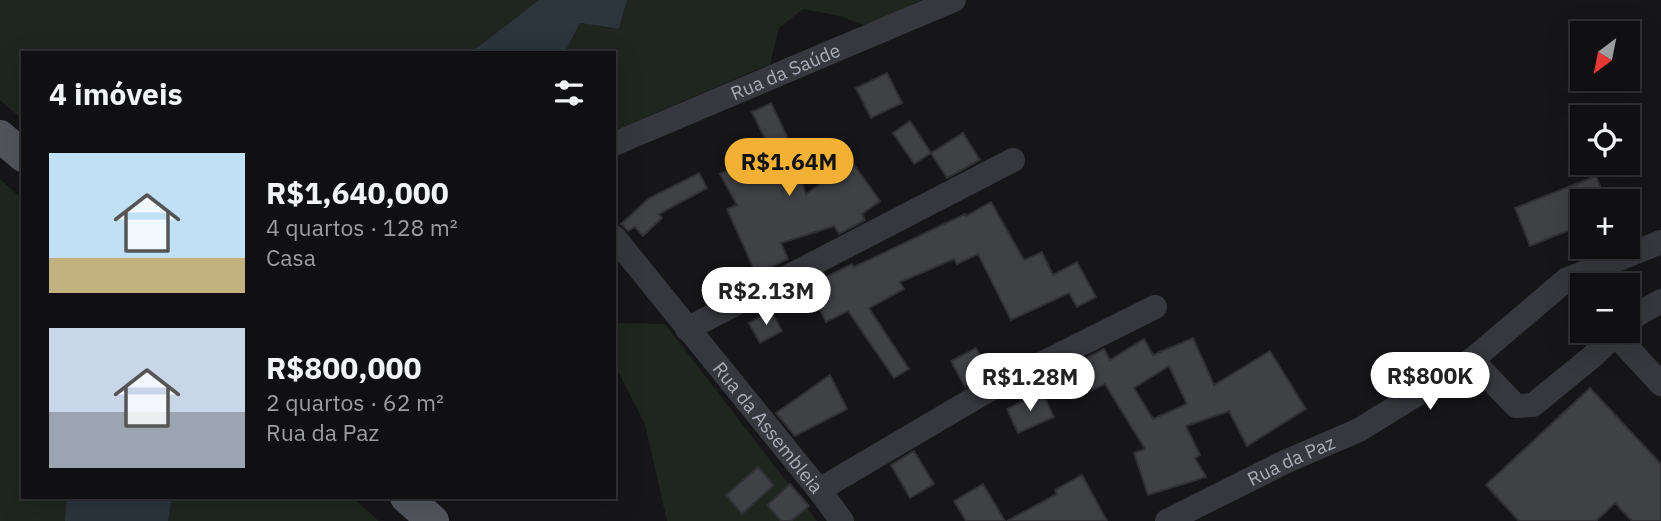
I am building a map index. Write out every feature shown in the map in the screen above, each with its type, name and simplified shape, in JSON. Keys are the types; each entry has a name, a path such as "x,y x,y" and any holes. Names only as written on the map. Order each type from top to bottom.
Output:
{"main road":[{"path":"0,136 21,154"},
{"path":"407,499 433,521"}],"street":[{"name":"Rua da Saúde","path":"616,143 954,0"},
{"path":"687,328 1013,160"},
{"name":"Rua da Assembleia","path":"616,239 842,521"},
{"name":"Rua da Paz","path":"1604,273 1661,242"},
{"name":"Rua da Paz","path":"1168,521 1287,461 1359,430 1472,359 1570,292"},
{"path":"1640,313 1661,301"},
{"path":"819,490 987,391 1155,307"},
{"path":"1472,359 1490,382 1516,406 1523,407 1533,405 1594,356 1606,343"},
{"path":"1628,343 1661,384"}],"shaded area":[{"path":"0,0 539,0 472,51 21,51 21,118 0,100"},
{"path":"539,0 627,0 619,29 580,23 566,51 472,51"},
{"path":"627,0 922,0 866,26 840,16 803,9 779,28 770,64 616,130 616,51 566,51 580,23 619,29"},
{"path":"0,179 21,198 21,499 354,499 379,521 0,521"},
{"path":"616,323 665,324 817,521 667,521 645,424 616,368"},
{"path":"67,499 172,499 168,521 65,521"}],"building":[{"path":"887,73 902,103 871,118 856,88"},
{"path":"771,103 795,153 792,155 806,194 852,162 880,201 862,214 865,220 839,234 834,226 781,243 788,259 756,274 727,209 737,205 720,174 770,149 752,112"},
{"path":"910,121 931,153 914,164 893,133"},
{"path":"963,133 980,160 947,178 931,153"},
{"path":"699,173 707,188 659,214 662,218 643,236 635,227 628,231 621,224 649,198"},
{"path":"1596,176 1601,189 1570,189 1570,230 1530,246 1515,208"},
{"path":"991,202 1024,260 1042,252 1053,275 1077,262 1096,297 1077,307 1069,293 1011,320 978,254 957,264 954,259 900,282 904,289 869,308 909,369 894,378 848,311 826,322 808,286 852,264 854,267 965,214 966,216"},
{"path":"771,311 782,331 760,343 749,323"},
{"path":"1193,338 1214,385 1270,351 1306,409 1247,446 1229,411 1186,426 1200,455 1195,458 1206,477 1148,495 1134,453 1145,449 1105,384 1092,390 1077,363 1104,349 1110,360 1144,339 1153,355","holes":["1169,366 1187,404 1153,419 1134,388"]},
{"path":"976,348 989,373 965,387 951,361"},
{"path":"830,375 847,409 795,436 776,413"},
{"path":"1590,388 1661,464 1661,521 1632,521 1615,503 1596,521 1519,521 1486,485"},
{"path":"1042,392 1054,417 1018,433 1007,409"},
{"path":"914,451 934,484 910,498 891,465"},
{"path":"758,467 774,485 742,514 726,495"},
{"path":"1082,475 1107,521 1007,521 1057,494 1055,490"},
{"path":"790,484 809,506 791,521 781,521 767,505"},
{"path":"983,484 1005,521 966,521 954,501"}]}
